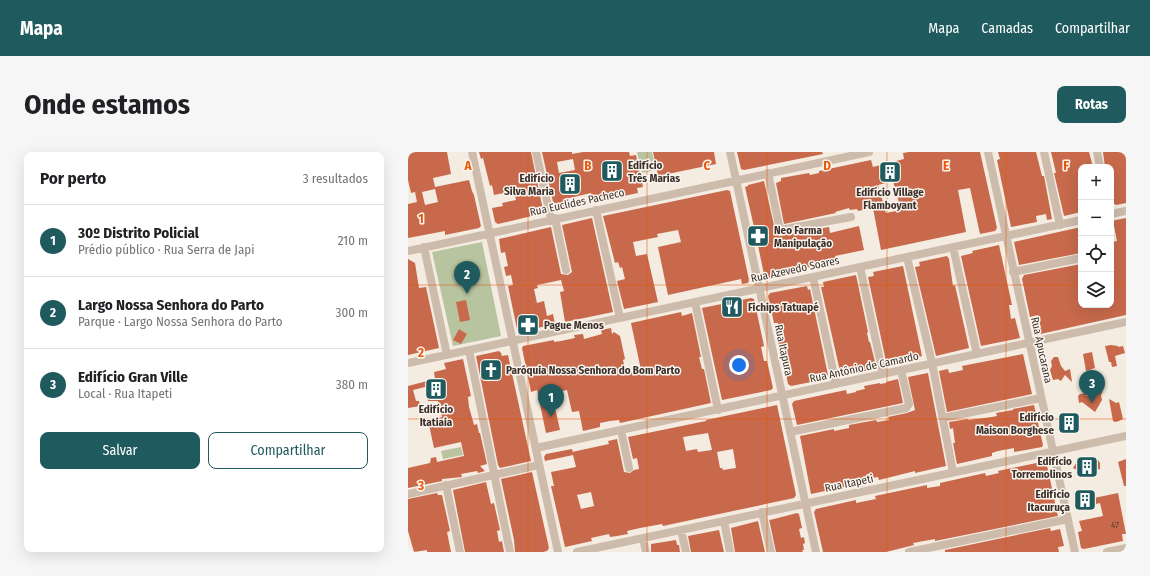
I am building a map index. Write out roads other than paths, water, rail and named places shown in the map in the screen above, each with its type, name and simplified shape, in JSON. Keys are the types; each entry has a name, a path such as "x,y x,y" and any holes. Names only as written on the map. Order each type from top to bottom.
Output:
{"street":[{"path":"472,152 558,552"},
{"path":"536,152 566,270"},
{"name":"Rua Itapura","path":"730,152 816,552"},
{"name":"Rua Euclides Pacheco","path":"408,251 869,152"},
{"name":"Rua Apucarana","path":"988,152 1052,452 1075,552"},
{"path":"1044,152 1060,225"},
{"path":"1097,152 1099,164"},
{"path":"768,173 780,230 851,217"},
{"path":"596,210 620,318"},
{"path":"1114,213 1126,211"},
{"name":"Rua Azevedo Soares","path":"447,355 1078,221"},
{"path":"408,363 447,355 424,247"},
{"path":"953,247 977,354"},
{"path":"907,257 932,363 953,472"},
{"path":"1014,272 1078,259"},
{"path":"860,267 884,374"},
{"path":"813,277 836,384"},
{"path":"695,302 718,410"},
{"name":"Rua Antônio de Camardo","path":"536,448 1126,322"},
{"path":"469,350 493,475 510,552"},
{"path":"790,432 906,408 909,404 901,370"},
{"path":"943,418 1041,398"},
{"path":"621,430 629,468"},
{"name":"Rua Itapeti","path":"577,552 604,549 643,538 762,512 1126,436"},
{"path":"408,494 539,465"},
{"path":"446,485 460,552"},
{"path":"762,512 771,552"},
{"path":"909,552 1068,519"},
{"path":"724,521 730,552"},
{"path":"681,530 686,552"},
{"path":"643,538 646,552"},
{"path":"1107,552 1126,548"}],"place":[{"name":"Edifício Três Marias","path":"612,171"},
{"name":"Edifício Village Flamboyant","path":"890,172"},
{"name":"Edifício Silva Maria","path":"570,184"},
{"name":"Neo Farma Manipulação","path":"758,236"},
{"name":"Largo Nossa Senhora do Parto","path":"467,294"},
{"name":"Fichips Tatuapé","path":"732,307"},
{"name":"Pague Menos","path":"528,325"},
{"name":"Paróquia Nossa Senhora do Bom Parto","path":"491,370"},
{"name":"Edifício Itatiaia","path":"436,389"},
{"name":"Edifício Gran Ville","path":"1092,403"},
{"name":"30º Distrito Policial","path":"551,417"},
{"name":"Edifício Maison Borghese","path":"1069,423"},
{"name":"Edifício Torremolinos","path":"1087,467"},
{"name":"Edifício Itacuruça","path":"1085,500"}]}
